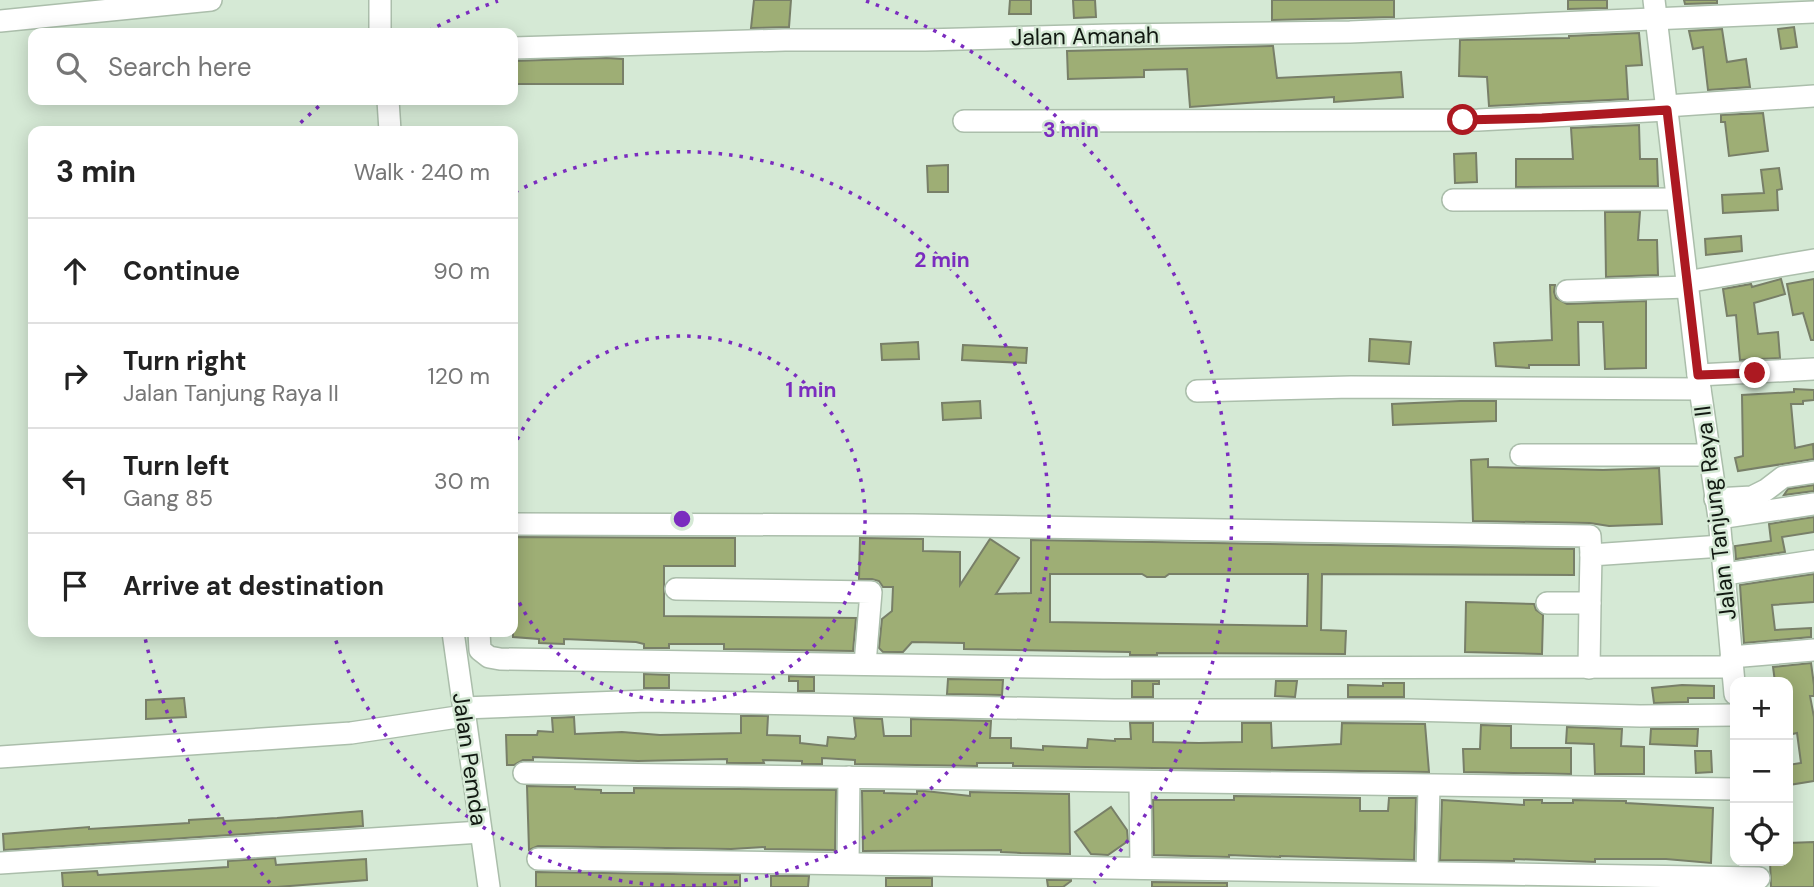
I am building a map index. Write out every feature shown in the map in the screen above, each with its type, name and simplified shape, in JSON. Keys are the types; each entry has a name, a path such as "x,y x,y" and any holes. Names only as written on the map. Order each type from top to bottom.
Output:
{"street":[{"path":"0,21 211,0"},
{"path":"380,0 380,28"},
{"name":"Jalan Amanah","path":"518,48 785,40 1323,33 1655,10 1814,12"},
{"name":"Jalan Tanjung Raya II","path":"1655,10 1699,382 1722,546 1733,677"},
{"path":"964,121 1471,120 1814,96"},
{"path":"388,105 390,126"},
{"path":"1453,200 1677,199"},
{"path":"1567,290 1687,285 1814,260"},
{"path":"1197,391 1699,382 1814,369"},
{"path":"1521,456 1709,455"},
{"path":"1717,509 1752,497 1783,477 1814,472"},
{"path":"1717,509 1814,504"},
{"path":"518,524 899,525 1590,536 1589,668"},
{"path":"1591,555 1722,546"},
{"path":"1725,574 1814,561"},
{"path":"676,589 871,592 865,664"},
{"path":"1547,603 1590,603"},
{"name":"Jalan Pemda","path":"454,637 489,887"},
{"path":"479,637 480,650 489,657 500,659 1103,668 1589,668 1732,662 1814,650"},
{"path":"0,757 351,733 464,712 647,701 871,703 1046,709 1730,715"},
{"path":"524,773 1730,789"},
{"path":"848,863 849,777"},
{"path":"1140,782 1141,868"},
{"path":"1427,871 1429,786"},
{"path":"0,863 481,832"},
{"path":"538,859 1759,875"}],"building":[{"path":"754,0 791,0 789,27 751,28"},
{"path":"1010,0 1031,0 1031,14 1009,14"},
{"path":"1073,0 1095,0 1096,17 1074,18"},
{"path":"1272,0 1394,0 1394,17 1272,20"},
{"path":"1568,0 1607,0 1607,8 1568,9"},
{"path":"1684,0 1717,0 1717,3 1685,4"},
{"path":"1794,27 1797,47 1781,49 1778,29"},
{"path":"1722,29 1727,62 1746,59 1750,87 1708,90 1703,47 1693,49 1689,31"},
{"path":"1639,33 1642,65 1626,66 1628,99 1489,106 1487,77 1459,76 1460,40 1569,38"},
{"path":"1273,46 1277,78 1401,72 1403,97 1334,102 1334,97 1190,107 1187,69 1144,70 1144,77 1068,79 1067,51"},
{"path":"623,59 623,84 518,84 518,61"},
{"path":"1763,113 1768,151 1729,156 1725,122 1721,122 1721,115"},
{"path":"1639,125 1640,159 1657,159 1658,186 1516,187 1516,159 1573,159 1571,128"},
{"path":"1476,153 1477,182 1455,183 1454,154"},
{"path":"948,165 948,192 928,192 927,166"},
{"path":"1779,168 1782,189 1777,190 1778,210 1723,213 1722,195 1764,193 1761,170"},
{"path":"1605,212 1640,212 1638,240 1657,240 1658,275 1606,277"},
{"path":"1741,236 1742,251 1706,255 1705,239"},
{"path":"1781,279 1785,294 1754,303 1758,334 1778,332 1780,358 1740,360 1736,315 1727,316 1723,289 1751,284 1752,287"},
{"path":"1814,279 1814,340 1811,340 1803,313 1793,315 1787,284"},
{"path":"1550,285 1555,285 1556,298 1567,304 1646,301 1646,368 1605,369 1603,322 1578,322 1579,365 1529,365 1529,368 1496,366 1494,343 1552,340"},
{"path":"1370,339 1411,342 1409,364 1369,361"},
{"path":"918,342 919,359 882,360 881,344"},
{"path":"963,345 1027,348 1026,363 962,360"},
{"path":"1794,389 1814,390 1814,400 1791,404 1795,448 1813,444 1814,459 1738,471 1735,458 1743,456 1742,395 1794,392"},
{"path":"980,401 981,418 943,420 942,403"},
{"path":"1496,401 1496,421 1393,425 1392,404"},
{"path":"1488,459 1488,467 1603,470 1659,468 1662,524 1609,526 1590,523 1473,521 1471,460"},
{"path":"1814,485 1814,491 1784,495 1788,489"},
{"path":"1814,517 1814,532 1782,537 1785,552 1736,559 1735,546 1771,541 1769,524"},
{"path":"518,537 735,538 735,566 664,566 664,616 856,618 853,651 724,649 724,644 669,644 669,648 644,648 644,644 636,642 564,639 564,644 539,643 539,639 513,637 518,637"},
{"path":"860,538 923,539 923,551 960,552 960,585 990,539 1019,558 996,594 1031,593 1031,540 1574,549 1574,575 1322,574 1321,630 1346,631 1345,654 1130,655 1130,652 964,649 964,643 912,642 903,652 883,652 879,648 882,619 892,611 893,587 883,587 879,581 872,579 859,579","holes":["1050,574 1142,574 1147,577 1165,577 1169,574 1308,574 1307,626 1050,622"]},
{"path":"1814,574 1814,602 1772,605 1775,630 1811,628 1811,637 1744,643 1740,585"},
{"path":"1466,602 1534,604 1536,610 1543,615 1542,654 1465,652"},
{"path":"1811,663 1814,685 1814,696 1810,696 1814,717 1814,781 1793,784 1793,764 1801,763 1797,733 1793,734 1793,677 1774,677 1773,667"},
{"path":"644,674 669,675 669,688 644,688"},
{"path":"789,676 814,677 814,691 798,691 798,681 789,681"},
{"path":"948,679 1003,680 1002,695 947,694"},
{"path":"1132,681 1159,681 1159,684 1153,684 1153,697 1132,697"},
{"path":"1276,681 1297,681 1295,697 1275,696"},
{"path":"1383,683 1404,683 1404,697 1348,697 1348,685 1383,686"},
{"path":"1714,686 1714,698 1688,698 1688,702 1654,703 1652,688"},
{"path":"184,698 186,717 146,719 146,700"},
{"path":"741,716 768,716 767,735 800,736 800,743 827,746 828,737 854,739 854,718 882,719 884,736 911,736 911,719 991,721 990,738 1011,738 1011,748 1043,750 1043,746 1087,748 1088,739 1131,739 1130,723 1153,723 1153,742 1199,743 1242,742 1242,723 1271,723 1272,748 1341,744 1342,723 1425,724 1429,772 1013,766 1013,763 977,763 977,766 855,764 855,760 822,758 822,764 802,764 802,761 763,760 764,763 727,763 727,759 638,761 533,757 533,760 507,765 506,735 553,732 552,718 574,717 575,734 622,732 660,735 741,733"},
{"path":"1481,725 1511,726 1511,748 1571,748 1571,774 1464,772 1463,749 1480,749"},
{"path":"1567,727 1622,729 1621,746 1644,747 1644,774 1595,774 1594,744 1566,743"},
{"path":"1651,729 1698,729 1697,746 1650,744"},
{"path":"1695,751 1711,751 1712,772 1696,773"},
{"path":"527,786 575,787 601,790 601,793 634,793 634,788 836,790 835,850 538,846 529,850"},
{"path":"862,791 917,794 917,791 925,791 970,796 970,792 1069,794 1070,854 1001,850 863,851"},
{"path":"1234,796 1360,798 1360,811 1388,811 1389,798 1416,798 1414,860 1154,855 1153,800 1234,800"},
{"path":"1442,800 1524,805 1524,800 1542,800 1542,803 1573,803 1573,800 1626,801 1713,808 1711,863 1666,859 1595,859 1595,862 1440,860"},
{"path":"1111,807 1127,830 1128,841 1108,855 1091,854 1075,832"},
{"path":"362,811 363,826 4,850 3,834"},
{"path":"1814,842 1814,887 1771,887 1770,866 1793,866 1793,843"},
{"path":"275,858 276,865 366,859 367,880 277,887 63,887 62,873 97,871 98,875 228,867 228,861"},
{"path":"536,872 740,875 740,887 536,887"},
{"path":"771,876 809,876 808,887 771,887"},
{"path":"886,878 932,878 932,887 886,887"},
{"path":"1047,880 1071,881 1063,887 1048,887"},
{"path":"1152,882 1227,883 1227,887 1152,887"}],"route":[{"path":"1463,120 1667,110 1698,375 1755,373"}]}
